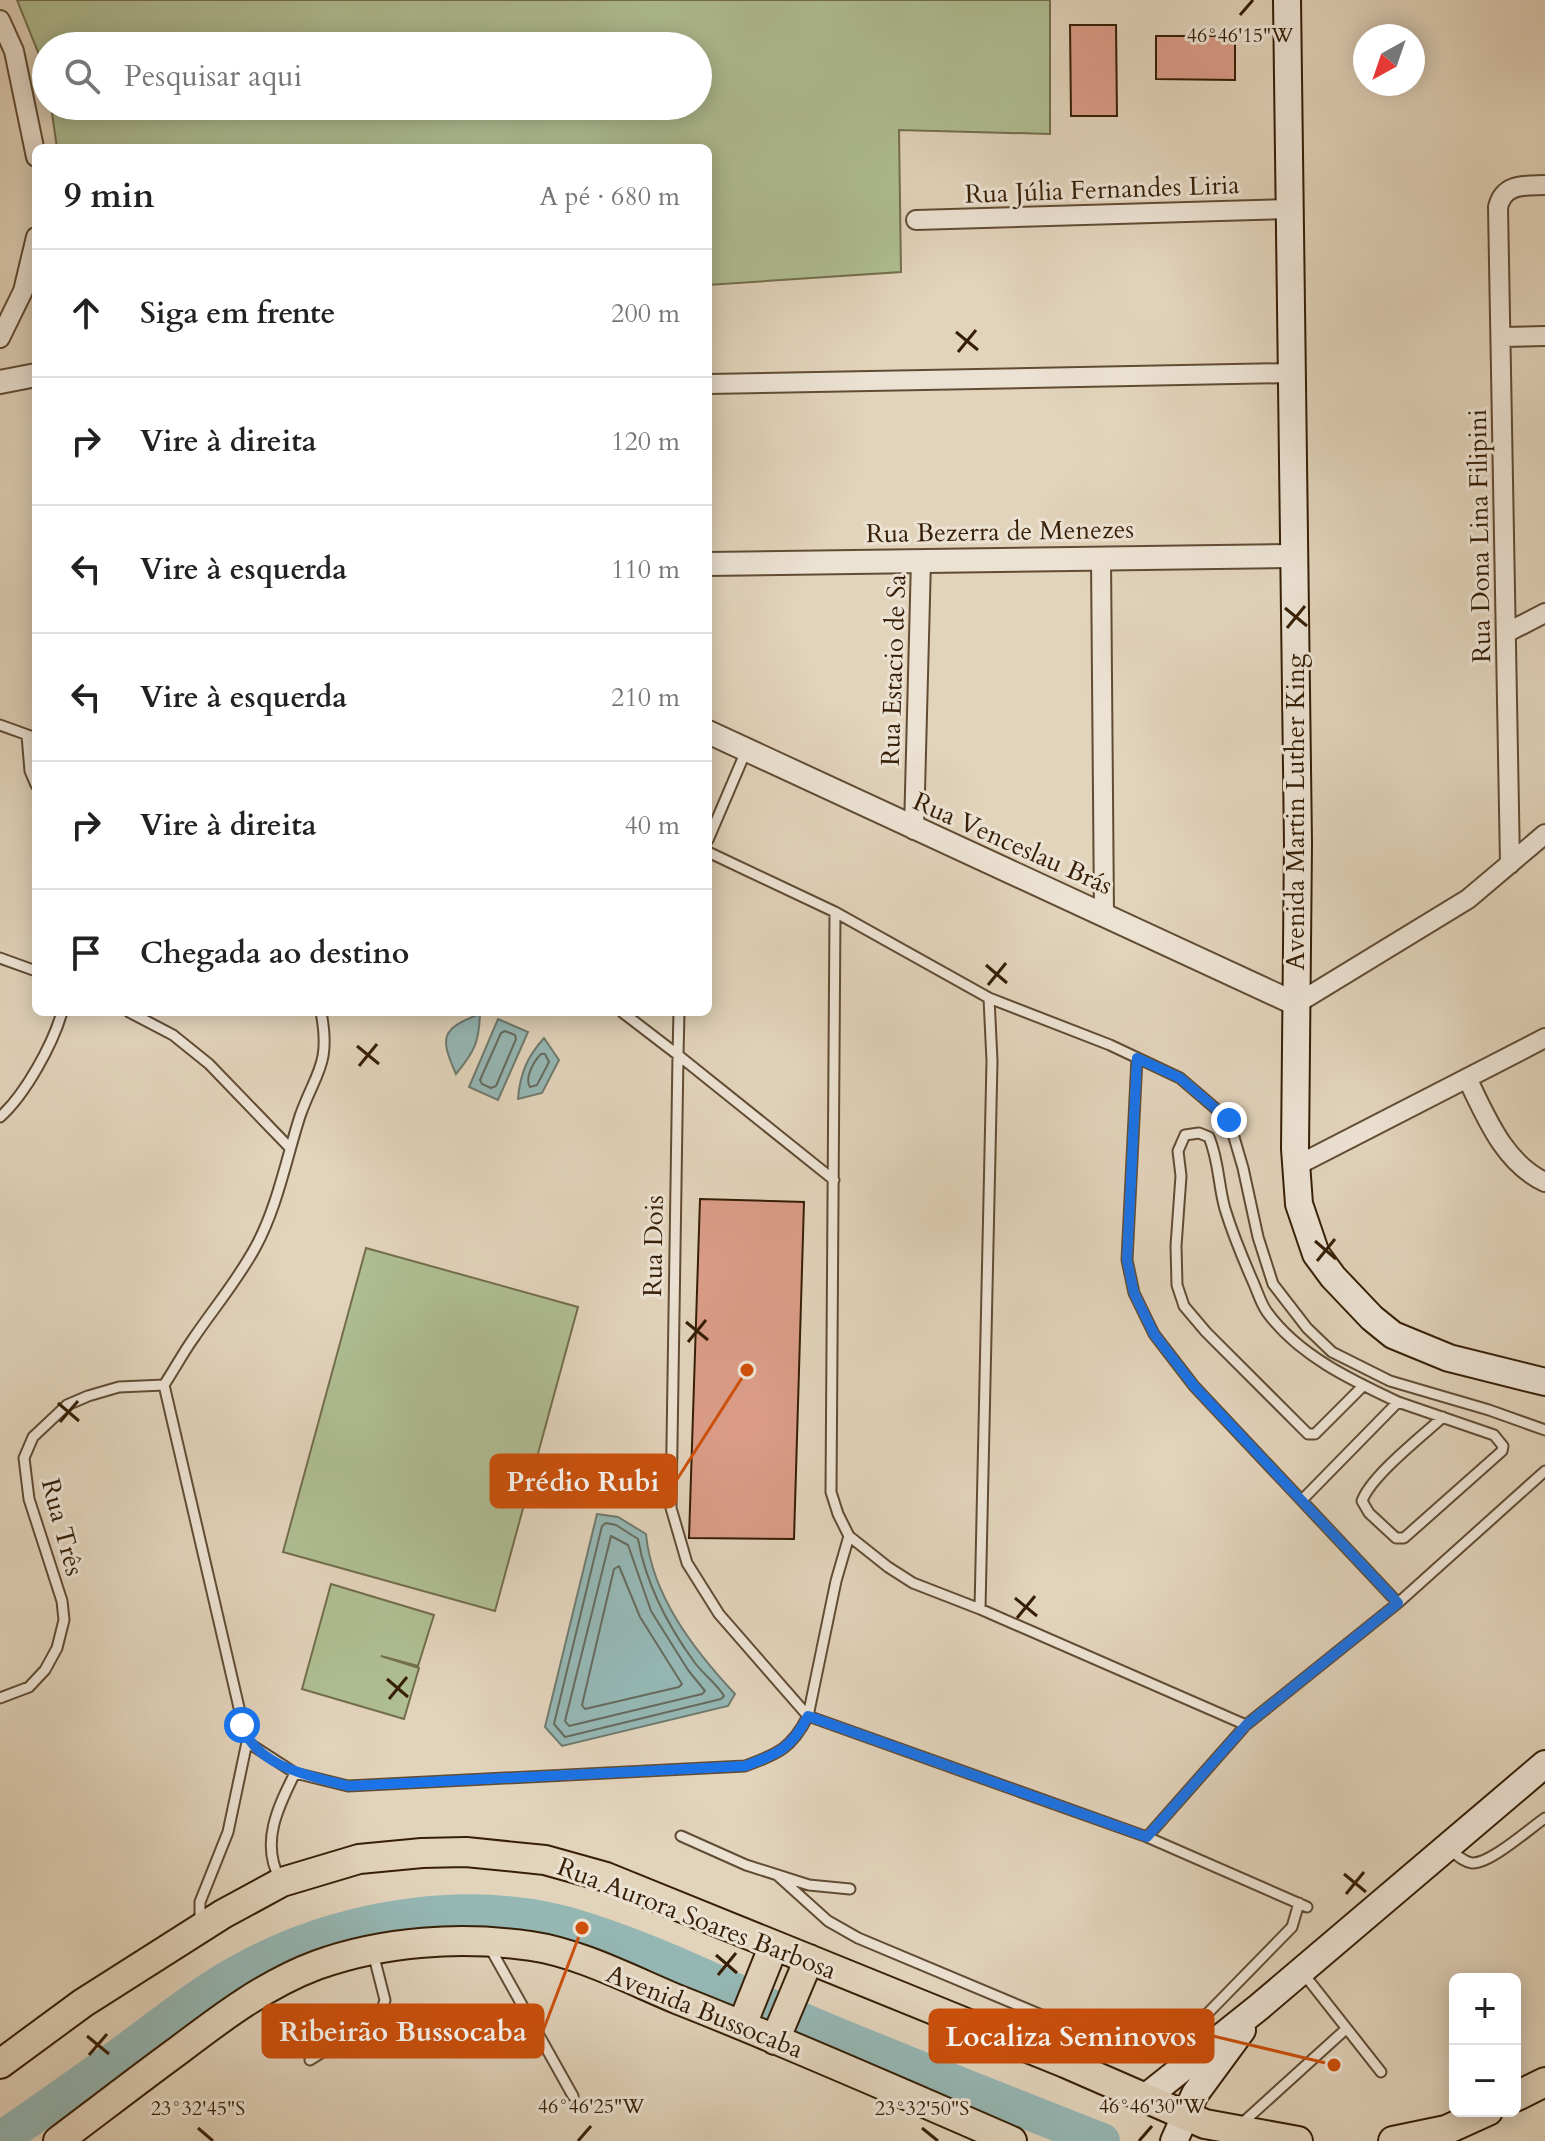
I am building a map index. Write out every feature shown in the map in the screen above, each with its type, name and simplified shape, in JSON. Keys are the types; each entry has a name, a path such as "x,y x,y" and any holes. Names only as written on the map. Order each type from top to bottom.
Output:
{"main road":[{"name":"Avenida Martin Luther King","path":"1287,0 1298,844 1296,1166 1299,1204 1316,1254 1333,1277 1393,1335 1449,1358 1545,1382"},
{"path":"1145,2098 1259,2007 1545,1764"},
{"name":"Rua Aurora Soares Barbosa","path":"0,2064 83,2003 201,1928 282,1882 359,1859 452,1852 545,1860 606,1877 804,1969 1145,2098 1179,2128 1205,2124 1298,2141"},
{"name":"Avenida Bussocaba","path":"58,2141 217,2022 269,1988 316,1966 373,1949 424,1943 534,1947 587,1962 744,2019 1012,2141"},
{"path":"744,2019 771,1952"},
{"path":"778,2034 804,1969"},
{"path":"1179,2128 1195,2094 1259,2007"},
{"path":"1521,2094 1545,2082"},
{"path":"1393,2141 1446,2130 1475,2117"}],"street":[{"path":"0,20 14,51 33,144"},
{"name":"Rua Dona Lina Filipini","path":"1510,864 1498,207 1505,193 1515,186 1545,185"},
{"name":"Rua Júlia Fernandes Liria","path":"916,220 1289,209"},
{"path":"0,338 23,291 32,254"},
{"path":"1501,337 1545,336"},
{"path":"712,384 1290,373"},
{"path":"0,382 32,376"},
{"name":"Rua Bezerra de Menezes","path":"712,564 1293,556"},
{"path":"1101,558 1104,914"},
{"name":"Rua Estacio de Sa","path":"914,830 921,560"},
{"path":"1506,633 1545,613"},
{"name":"Rua Venceslau Brás","path":"712,734 914,830 1296,1004"},
{"path":"1296,1004 1468,899 1545,834"},
{"path":"1296,1166 1545,1038"},
{"path":"1467,1078 1489,1125 1513,1159 1533,1177 1545,1182"}],"lane":[{"path":"0,725 31,736 32,776"},
{"path":"712,831 747,750"},
{"path":"712,854 835,912 989,998 1180,1078 1229,1120 1273,1284 1307,1328 1332,1352 1390,1381 1545,1430"},
{"path":"835,912 831,1492 849,1536 913,1583 1246,1725"},
{"path":"0,958 32,970"},
{"path":"980,1609 992,1061 989,998"},
{"path":"0,1117 23,1089 57,1030 61,1016"},
{"path":"137,1016 173,1035 209,1064 290,1148"},
{"path":"201,1928 200,1902 228,1832 247,1742 164,1385 193,1339 233,1286 257,1245 304,1106 324,1060 325,1031 322,1016"},
{"path":"627,1016 834,1180"},
{"name":"Rua Dois","path":"679,1016 671,1508 687,1563 719,1614 808,1716"},
{"path":"1137,1058 1127,1260 1134,1293 1154,1334 1194,1386 1398,1603"},
{"path":"1363,1386 1315,1434 1308,1434 1278,1407 1184,1306 1177,1285 1176,1246 1181,1176 1178,1151 1185,1135 1199,1133 1209,1137 1216,1154 1220,1191 1234,1237 1266,1311 1292,1339 1343,1376 1363,1386 1500,1439 1502,1451 1404,1538 1396,1538 1369,1513 1362,1501 1365,1494 1443,1417"},
{"name":"Rua Três","path":"0,1698 29,1687 45,1670 57,1648 64,1620 62,1601 29,1499 24,1458 33,1437 67,1405 88,1396 119,1387 164,1385"},
{"path":"1302,1500 1398,1402"},
{"path":"1147,1837 1246,1725 1398,1603 1545,1471"},
{"path":"247,1742 295,1773 348,1786 745,1766 779,1753 799,1735 808,1716 836,1581 849,1536"},
{"path":"777,1875 828,1921 858,1938 1125,2050 1144,2054 1159,2051 1208,2013 1292,1927 1303,1905 1147,1837 808,1716"},
{"path":"282,1882 274,1868 271,1834 295,1773"},
{"path":"1447,1847 1466,1861 1475,1863 1487,1860 1545,1818"},
{"path":"681,1836 746,1865 777,1875 809,1885 850,1889"},
{"path":"487,1943 573,2096"},
{"path":"310,2060 380,2016 385,2000 373,1949"},
{"path":"1301,1971 1381,2072"},
{"path":"1235,2130 1346,2029"}],"green space":[{"path":"17,0 1050,0 1050,134 899,130 901,272 712,285 712,144 56,144 53,120 712,120 712,32 32,32 32,37"},
{"path":"366,1248 578,1307 495,1611 283,1552"},
{"path":"331,1584 434,1615 418,1666 381,1656 419,1668 404,1719 302,1689"}],"water":[{"path":"480,1016 478,1033 474,1047 456,1074 447,1052 447,1036 467,1019"},
{"path":"498,1019 528,1032 498,1100 469,1087"},
{"path":"544,1038 559,1060 542,1093 518,1099 525,1066"},
{"path":"597,1514 618,1517 646,1534 657,1579 677,1621 735,1694 728,1706 562,1746 545,1727"}],"building":[{"path":"1070,25 1116,25 1117,116 1071,116"},
{"path":"1156,36 1235,36 1235,80 1156,79"},
{"path":"700,1199 804,1202 794,1539 689,1538"}],"waterway":[{"path":"0,2140 202,1995 249,1967 328,1934 414,1916 458,1913 544,1919 614,1940 851,2041 1102,2141"}],"place":[{"name":"Prédio Rubi","path":"747,1370"},
{"name":"Ribeirão Bussocaba","path":"582,1928"},
{"name":"Localiza Seminovos","path":"1334,2065"}],"route":[{"path":"242,1725 247,1742 295,1773 348,1786 745,1766 779,1753 799,1735 808,1716 1147,1837 1246,1725 1398,1603 1194,1386 1154,1334 1134,1293 1127,1260 1137,1058 1180,1078 1229,1120"}]}
